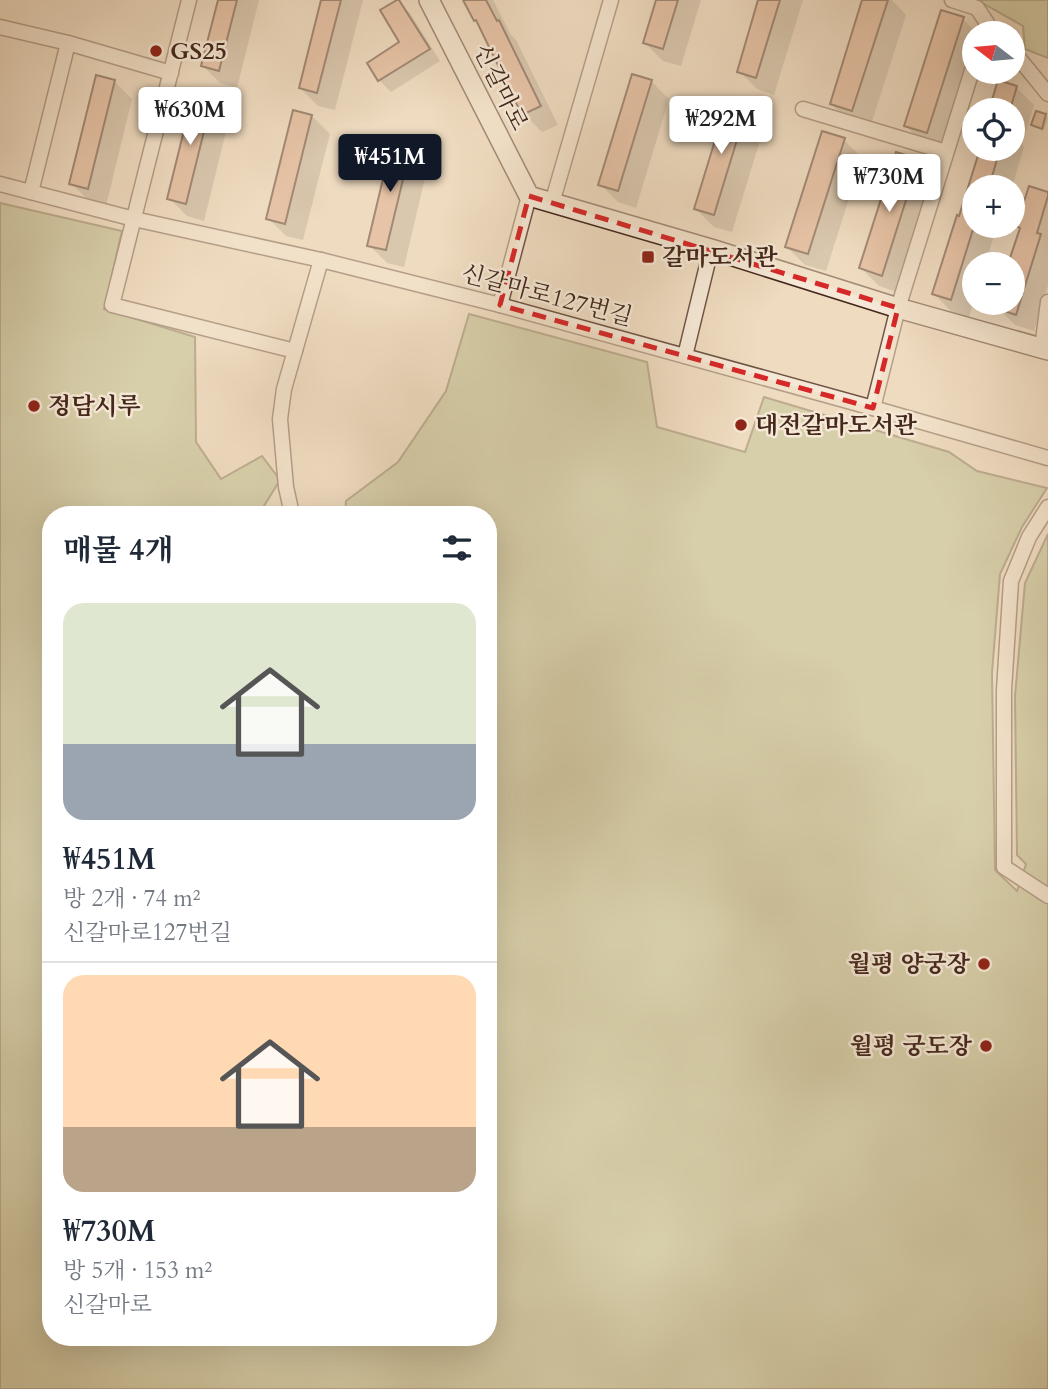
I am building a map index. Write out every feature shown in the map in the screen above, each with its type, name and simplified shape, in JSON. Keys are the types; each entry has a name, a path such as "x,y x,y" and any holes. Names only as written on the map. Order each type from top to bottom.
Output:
{"street":[{"path":"189,0 113,305 295,351"},
{"name":"신갈마로","path":"429,0 529,196"},
{"path":"552,203 611,0"},
{"path":"951,0 977,8 986,21"},
{"path":"0,27 68,43 171,73"},
{"path":"31,192 68,43"},
{"path":"1026,67 1048,94"},
{"path":"873,408 898,308 968,84"},
{"path":"803,109 946,152"},
{"name":"신갈마로127번길","path":"0,184 134,219 321,260 500,305 1048,458"},
{"path":"500,305 529,196 711,249 898,308 1045,349 1048,302"},
{"path":"685,356 711,249"},
{"path":"290,506 280,419 284,389 321,260"},
{"path":"1048,507 1029,537 1011,581 1004,690 1003,799 1004,866 1048,896"}],"highlighted area":[{"path":"529,196 898,308 873,408 500,305"}],"green space":[{"path":"977,0 1048,0 1048,58 1026,49 1026,21 1014,21"},
{"path":"0,203 122,231 104,309 195,337 196,442 221,479 262,456 280,480 264,506 42,506 42,1346 497,1346 497,506 346,506 346,501 398,462 446,391 469,314 647,362 657,427 745,452 764,397 949,452 977,471 1047,488 1022,527 1000,574 992,673 995,870 1017,891 1026,864 1017,855 1015,696 1025,583 1048,534 1048,1389 0,1389"}],"building":[{"path":"218,0 237,0 219,71 201,66"},
{"path":"321,0 341,0 317,93 299,88"},
{"path":"397,0 430,49 378,81 367,63 399,42 380,10"},
{"path":"463,0 486,0 497,21 499,20 541,106 522,115 476,20 474,21"},
{"path":"656,0 678,0 663,49 643,43"},
{"path":"758,0 780,0 756,78 737,72"},
{"path":"862,0 888,0 852,111 830,104"},
{"path":"941,10 964,17 927,133 904,126"},
{"path":"632,74 652,80 618,191 598,185"},
{"path":"96,75 115,80 88,189 69,184"},
{"path":"997,84 1017,86 1014,98 993,98"},
{"path":"194,90 213,95 186,204 167,199"},
{"path":"728,98 748,104 714,215 694,209"},
{"path":"293,110 312,115 285,224 266,219"},
{"path":"1036,111 1046,114 1042,129 1031,125"},
{"path":"822,131 845,138 808,254 785,247"},
{"path":"393,137 412,142 386,250 367,246"},
{"path":"896,152 919,159 882,276 859,268"},
{"path":"976,161 997,161 992,175 972,175"},
{"path":"1029,186 1048,192 1037,233 1041,234 1025,286 1025,252 1012,252 1017,238 1025,238 1025,198"},
{"path":"962,206 962,238 970,238 966,252 962,252 962,265 951,300 932,294 957,215 959,216"}],"place":[{"name":"GS25","path":"156,51"},
{"name":"갈마도서관","path":"648,257"},
{"name":"정담시루","path":"34,406"},
{"name":"대전갈마도서관","path":"741,425"},
{"name":"월평 양궁장","path":"984,964"},
{"name":"월평 궁도장","path":"986,1046"}]}
